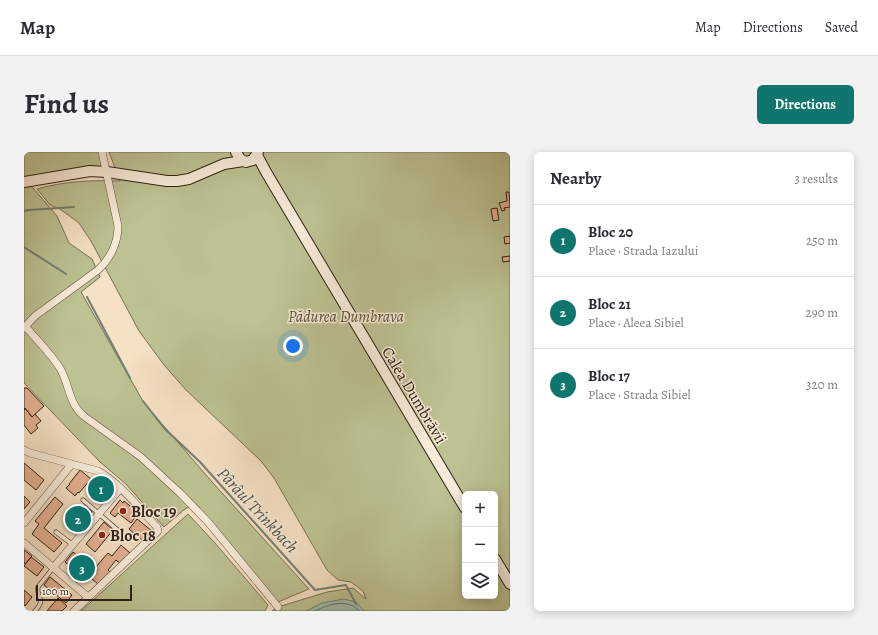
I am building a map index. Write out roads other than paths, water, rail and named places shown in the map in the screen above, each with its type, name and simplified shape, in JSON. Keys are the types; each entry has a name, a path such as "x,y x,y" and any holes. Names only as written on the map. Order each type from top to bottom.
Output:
{"main road":[{"path":"224,164 236,152 238,157 252,157"},
{"path":"24,182 80,172 107,172 167,181 178,181 189,179 224,164 252,157"},
{"name":"Calea Dumbrăvii","path":"252,157 266,172 462,503"},
{"path":"497,563 510,584"}],"street":[{"path":"102,152 118,226 114,249 101,267 35,316 24,327 61,370 72,400 78,411 141,457 181,494 208,522 278,607"},
{"path":"24,450 98,472 109,478 157,527 158,531 74,611"},
{"path":"24,523 71,464"},
{"path":"53,568 120,489"},
{"path":"24,543 88,597"}],"lane":[{"path":"83,500 120,533 116,538"},
{"path":"56,532 73,545"},
{"path":"35,611 40,605 41,600 37,591 38,587 53,568"}],"water":[{"path":"344,599 356,602 364,611 306,611 322,603"}],"waterway":[{"path":"24,211 74,207"},
{"name":"Pârâul Trinkbach","path":"24,247 66,274"},
{"name":"Pârâul Trinkbach","path":"87,297 130,378"},
{"name":"Pârâul Trinkbach","path":"143,401 164,428 200,462 315,590 346,585 356,604"}],"place":[{"name":"Bloc 20","path":"101,489"},
{"name":"Bloc 19","path":"123,511"},
{"name":"Bloc 21","path":"78,519"},
{"name":"Bloc 18","path":"102,535"},
{"name":"Bloc 17","path":"82,568"}],"park label":[{"name":"Pădurea Dumbrava","path":"346,316"}]}
